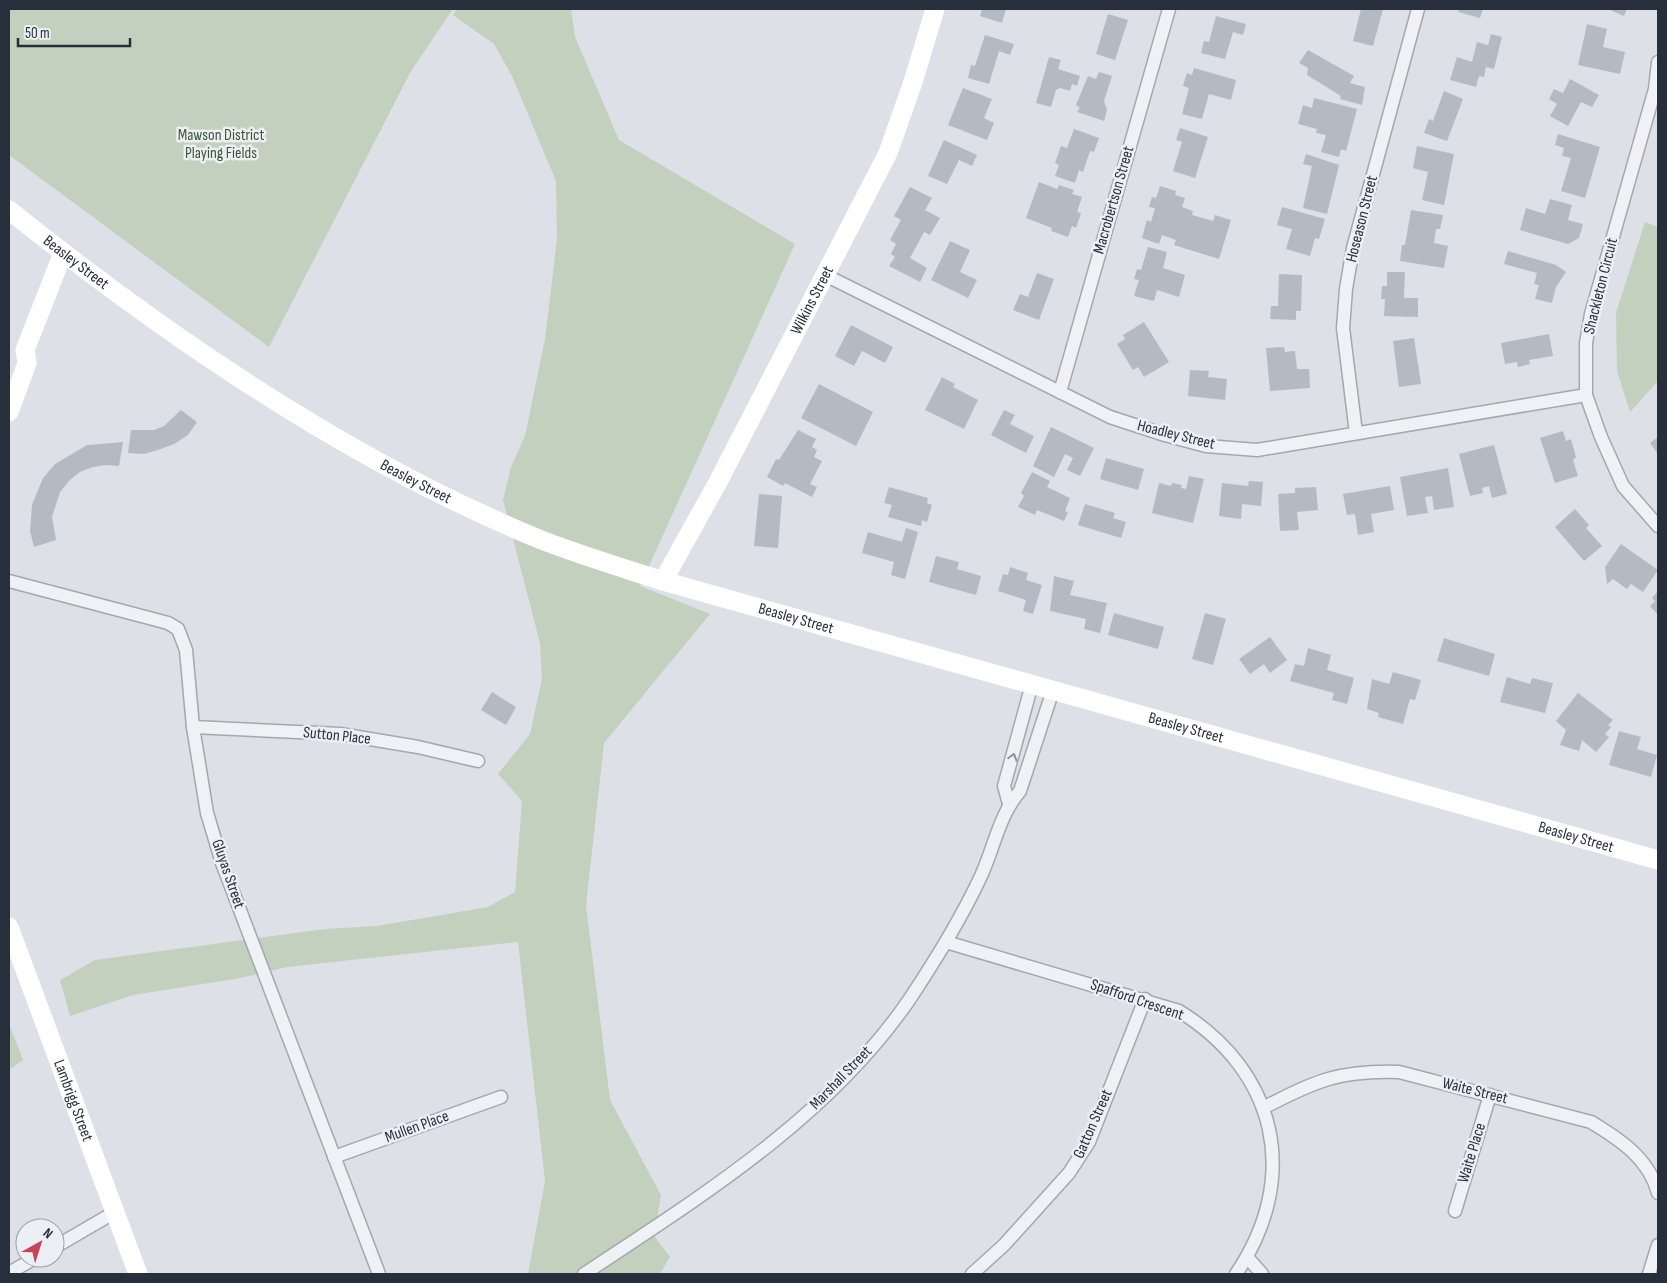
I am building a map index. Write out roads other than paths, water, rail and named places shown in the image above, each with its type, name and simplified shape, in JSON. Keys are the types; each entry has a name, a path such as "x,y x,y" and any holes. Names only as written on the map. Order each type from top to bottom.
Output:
{"main road":[{"name":"Wilkins Street","path":"663,581 888,153 913,82 935,9"},
{"name":"Beasley Street","path":"9,210 68,257 252,386 346,443 424,485 542,540 663,581 1658,860"},
{"path":"9,412 27,363 25,350 68,257"},
{"name":"Lambrigg Street","path":"9,927 138,1274"}],"street":[{"name":"Macrobertson Street","path":"1060,392 1169,9"},
{"name":"Hoseason Street","path":"1356,433 1343,328 1346,289 1353,248 1418,9"},
{"name":"Shackleton Circuit","path":"1658,62 1654,89 1591,314 1586,343 1586,395 1601,437 1623,486 1658,526"},
{"name":"Hoadley Street","path":"825,275 1110,417 1165,436 1206,446 1257,450 1586,395"},
{"name":"Gluyas Street","path":"9,581 168,623 178,629 186,650 193,727 207,813 222,863 378,1274"},
{"name":"Marshall Street","path":"1009,804 1004,786 1032,684"},
{"name":"Marshall Street","path":"584,1274 774,1141 817,1104 866,1053 908,1002 946,942 981,876 1009,804 1020,791 1054,690"},
{"name":"Sutton Place","path":"193,727 340,734 418,747 478,761"},
{"name":"Spafford Crescent","path":"946,942 1145,999 1179,1011 1201,1024 1242,1065 1270,1126 1274,1162 1270,1200 1260,1234 1248,1257 1236,1274"},
{"name":"Gatton Street","path":"972,1274 1004,1245 1074,1166 1089,1142 1145,999"},
{"name":"Waite Street","path":"1263,1108 1312,1083 1341,1074 1369,1071 1399,1072 1590,1122 1616,1137 1639,1157 1655,1180 1658,1193"},
{"name":"Waite Place","path":"1455,1210 1490,1095"},
{"name":"Mullen Place","path":"334,1157 501,1097"},
{"path":"65,1241 115,1212"},
{"path":"1649,1274 1658,1245"},
{"path":"1248,1257 1262,1274"}],"park label":[{"name":"Mawson District Playing Fields","path":"221,144"}]}
